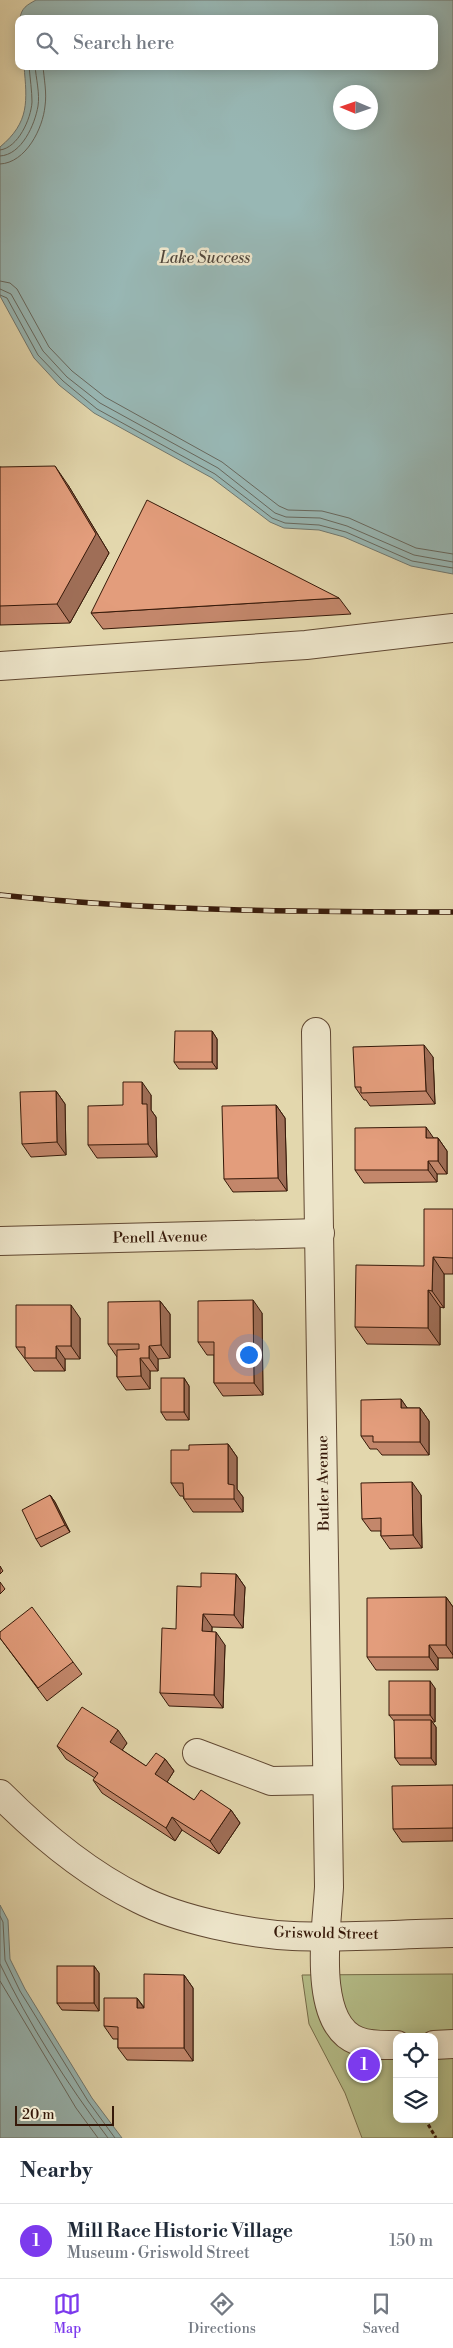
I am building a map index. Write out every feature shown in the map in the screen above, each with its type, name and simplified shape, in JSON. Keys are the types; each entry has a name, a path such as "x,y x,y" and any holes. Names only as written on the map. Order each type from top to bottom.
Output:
{"street":[{"path":"0,666 306,645 453,628"},
{"name":"Butler Avenue","path":"316,1032 329,1887 326,1980 329,2007 334,2020 342,2030 356,2041 373,2045 393,2045"},
{"name":"Penell Avenue","path":"0,1241 320,1233"},
{"path":"197,1753 270,1781 327,1780"},
{"name":"Griswold Street","path":"0,1794 56,1846 102,1879 140,1900 184,1916 238,1929 293,1936 453,1933"},
{"path":"438,2044 453,2044"}],"path":[{"path":"428,2123 436,2138"}],"green space":[{"path":"453,1974 453,2138 362,2138 345,2093 309,2024 302,1975"}],"water":[{"name":"Lake Success","path":"36,0 453,0 453,574 411,566 344,537 319,530 284,528 270,522 212,478 94,413 59,385 34,358 0,296 0,147 10,138 22,120 26,100 24,70 438,70 438,15 21,15 23,9"},
{"path":"0,1905 8,1920 10,1959 25,1989 92,2098 122,2138 0,2138"}],"building":[{"path":"55,466 96,534 57,604 0,606 0,467"},
{"path":"147,500 339,598 91,613"},
{"path":"175,1031 212,1031 212,1062 174,1062"},
{"path":"424,1045 426,1091 361,1093 361,1087 355,1087 353,1047"},
{"path":"123,1082 142,1082 142,1104 147,1104 148,1144 88,1145 88,1106 123,1105"},
{"path":"56,1091 57,1142 22,1144 20,1092"},
{"path":"276,1105 278,1178 224,1179 222,1106"},
{"path":"426,1127 426,1138 438,1138 438,1161 428,1161 428,1170 355,1170 355,1128"},
{"path":"424,1209 453,1209 453,1258 433,1257 432,1291 428,1290 428,1328 355,1327 356,1265 424,1266"},
{"path":"253,1300 254,1383 214,1383 214,1342 198,1342 198,1301"},
{"path":"160,1301 161,1345 149,1346 149,1358 140,1358 141,1376 117,1377 117,1350 139,1349 139,1344 108,1344 108,1302"},
{"path":"16,1305 71,1305 71,1346 56,1346 56,1358 25,1358 25,1347 16,1347"},
{"path":"161,1378 184,1378 184,1412 161,1412"},
{"path":"401,1399 401,1408 420,1408 420,1442 373,1442 373,1436 361,1436 361,1400"},
{"path":"228,1444 228,1484 234,1485 234,1499 184,1499 183,1483 171,1483 171,1450 189,1450 189,1445"},
{"path":"412,1482 413,1535 381,1536 381,1518 362,1519 361,1483"},
{"path":"50,1495 65,1525 36,1539 22,1510"},
{"path":"201,1573 236,1574 234,1615 203,1614 202,1631 216,1632 214,1695 160,1693 162,1628 176,1629 177,1586 201,1587"},
{"path":"446,1597 446,1645 429,1645 429,1657 367,1657 367,1598"},
{"path":"32,1607 73,1662 38,1688 0,1638 0,1632"},
{"path":"389,1681 430,1681 430,1715 389,1715"},
{"path":"82,1707 118,1730 110,1742 146,1766 156,1753 165,1759 155,1774 194,1800 201,1790 231,1810 210,1841 172,1817 166,1828 93,1780 98,1773 57,1746"},
{"path":"394,1720 431,1720 431,1758 395,1758"},
{"path":"453,1785 453,1828 393,1829 392,1786"},
{"path":"57,1966 94,1966 94,2003 57,2003"},
{"path":"144,1974 184,1975 184,2048 118,2048 118,2027 104,2026 104,1998 137,1998 137,2008 144,2008"}],"railway":[{"path":"0,895 170,907 283,911 453,912"}],"place":[{"name":"Mill Race Historic Village","path":"364,2065"}]}
